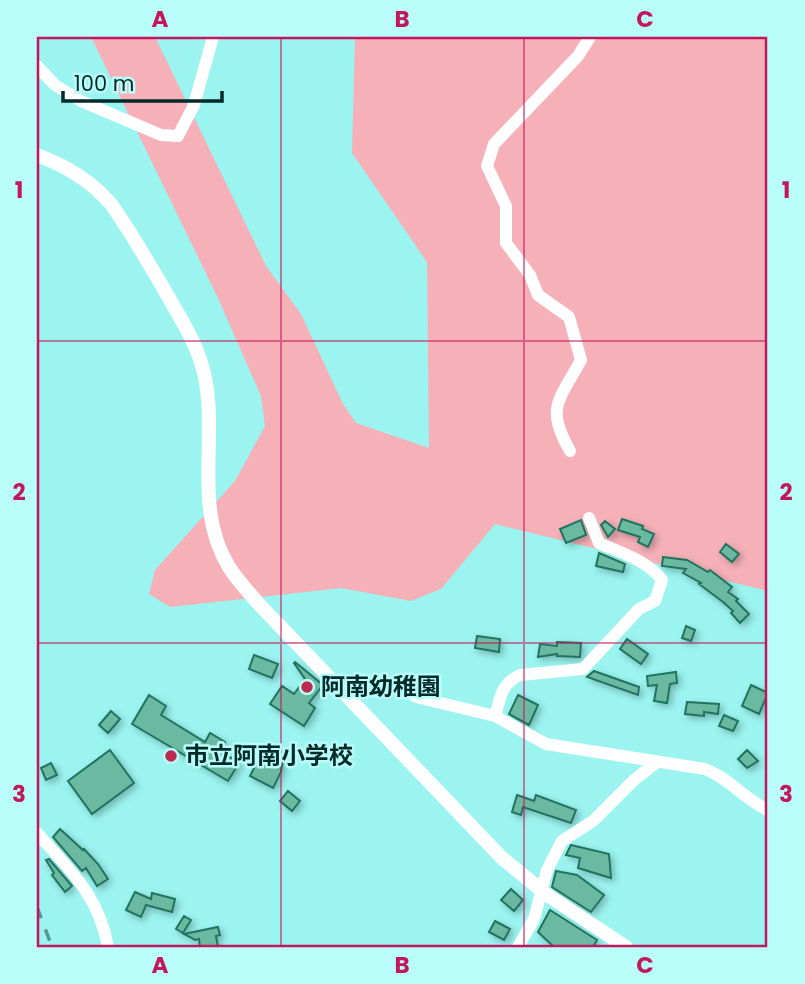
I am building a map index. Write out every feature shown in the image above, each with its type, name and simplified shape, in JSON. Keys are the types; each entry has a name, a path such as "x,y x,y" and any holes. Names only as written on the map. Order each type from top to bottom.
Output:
{"street":[{"path":"37,66 55,85 81,101 161,135 178,136 194,105 213,37"},
{"path":"570,452 558,430 555,408 581,360 569,317 538,295 530,275 506,243 506,206 487,166 494,144 578,56 590,37"},
{"path":"37,155 79,175 111,204 192,338 204,372 208,400 208,493 212,526 222,554 234,574 256,601 502,858 541,890 626,947"},
{"path":"495,716 504,685 511,679 520,675 583,669 639,609 655,601 660,592 662,580 654,569 599,543 589,518"},
{"path":"405,689 416,697 495,716 546,744 695,766 715,773 768,810"},
{"path":"518,947 534,919 547,870 562,841 589,825 634,780 657,762"},
{"path":"37,834 71,869 94,902 101,917 108,947"}],"shaded area":[{"path":"91,37 155,37 266,266 301,314 343,404 356,423 429,448 427,262 352,153 355,37 768,37 768,591 495,524 441,589 411,601 341,588 170,607 149,594 155,570 235,481 265,426 261,396 217,296"}],"building":[{"path":"622,519 643,526 642,529 654,534 648,547 638,542 640,537 618,530"},
{"path":"581,520 586,535 566,543 560,529"},
{"path":"605,521 615,529 608,537 601,525"},
{"path":"726,544 739,554 732,562 720,552"},
{"path":"599,553 625,564 623,572 596,566"},
{"path":"663,557 687,560 708,572 710,570 732,587 728,592 738,599 736,601 749,614 740,623 731,613 733,611 723,602 699,584 701,583 683,573 686,569 662,566"},
{"path":"686,626 695,630 691,641 682,638"},
{"path":"477,636 500,639 499,652 475,648"},
{"path":"627,639 648,654 641,664 620,649"},
{"path":"557,642 581,643 580,657 557,654 538,657 540,644 557,646"},
{"path":"254,655 278,664 272,678 249,669"},
{"path":"295,662 323,685 309,703 315,708 304,726 270,704 282,686 294,694 305,679"},
{"path":"594,671 639,687 638,695 587,677"},
{"path":"676,672 677,683 670,684 667,703 654,701 657,685 648,686 647,676"},
{"path":"751,685 768,693 759,714 742,706"},
{"path":"149,695 166,706 161,715 205,742 210,733 225,742 220,751 239,763 228,781 132,724"},
{"path":"518,695 538,705 529,725 509,714"},
{"path":"687,702 719,704 718,714 685,714"},
{"path":"111,711 120,719 108,733 99,725"},
{"path":"724,715 738,721 733,731 719,726"},
{"path":"110,750 134,783 92,814 68,781"},
{"path":"747,750 758,761 747,768 738,759"},
{"path":"270,759 283,760 281,772 273,788 250,776 257,762 269,768"},
{"path":"51,763 57,775 46,780 41,768"},
{"path":"288,791 300,801 292,811 280,801"},
{"path":"517,795 534,801 536,795 576,810 571,823 523,807 521,815 512,812"},
{"path":"60,829 84,849 108,879 97,886 86,868 82,871 53,837"},
{"path":"571,845 609,854 611,878 578,868 580,858 566,855"},
{"path":"49,859 72,886 65,892 52,875 54,873 46,860"},
{"path":"556,871 577,875 604,895 591,912 552,887"},
{"path":"511,889 523,900 514,911 501,900"},
{"path":"135,892 151,899 152,893 175,899 172,912 146,905 141,917 126,910"},
{"path":"550,910 597,940 593,947 554,947 538,932"},
{"path":"184,916 191,920 183,933 176,929"},
{"path":"495,921 510,929 504,940 489,932"},
{"path":"218,927 218,947 200,947 199,939 195,940 184,934"}],"railway":[{"path":"37,907 52,947"}],"place":[{"name":"阿南幼稚園","path":"307,687"},
{"name":"市立阿南小学校","path":"171,756"}]}
